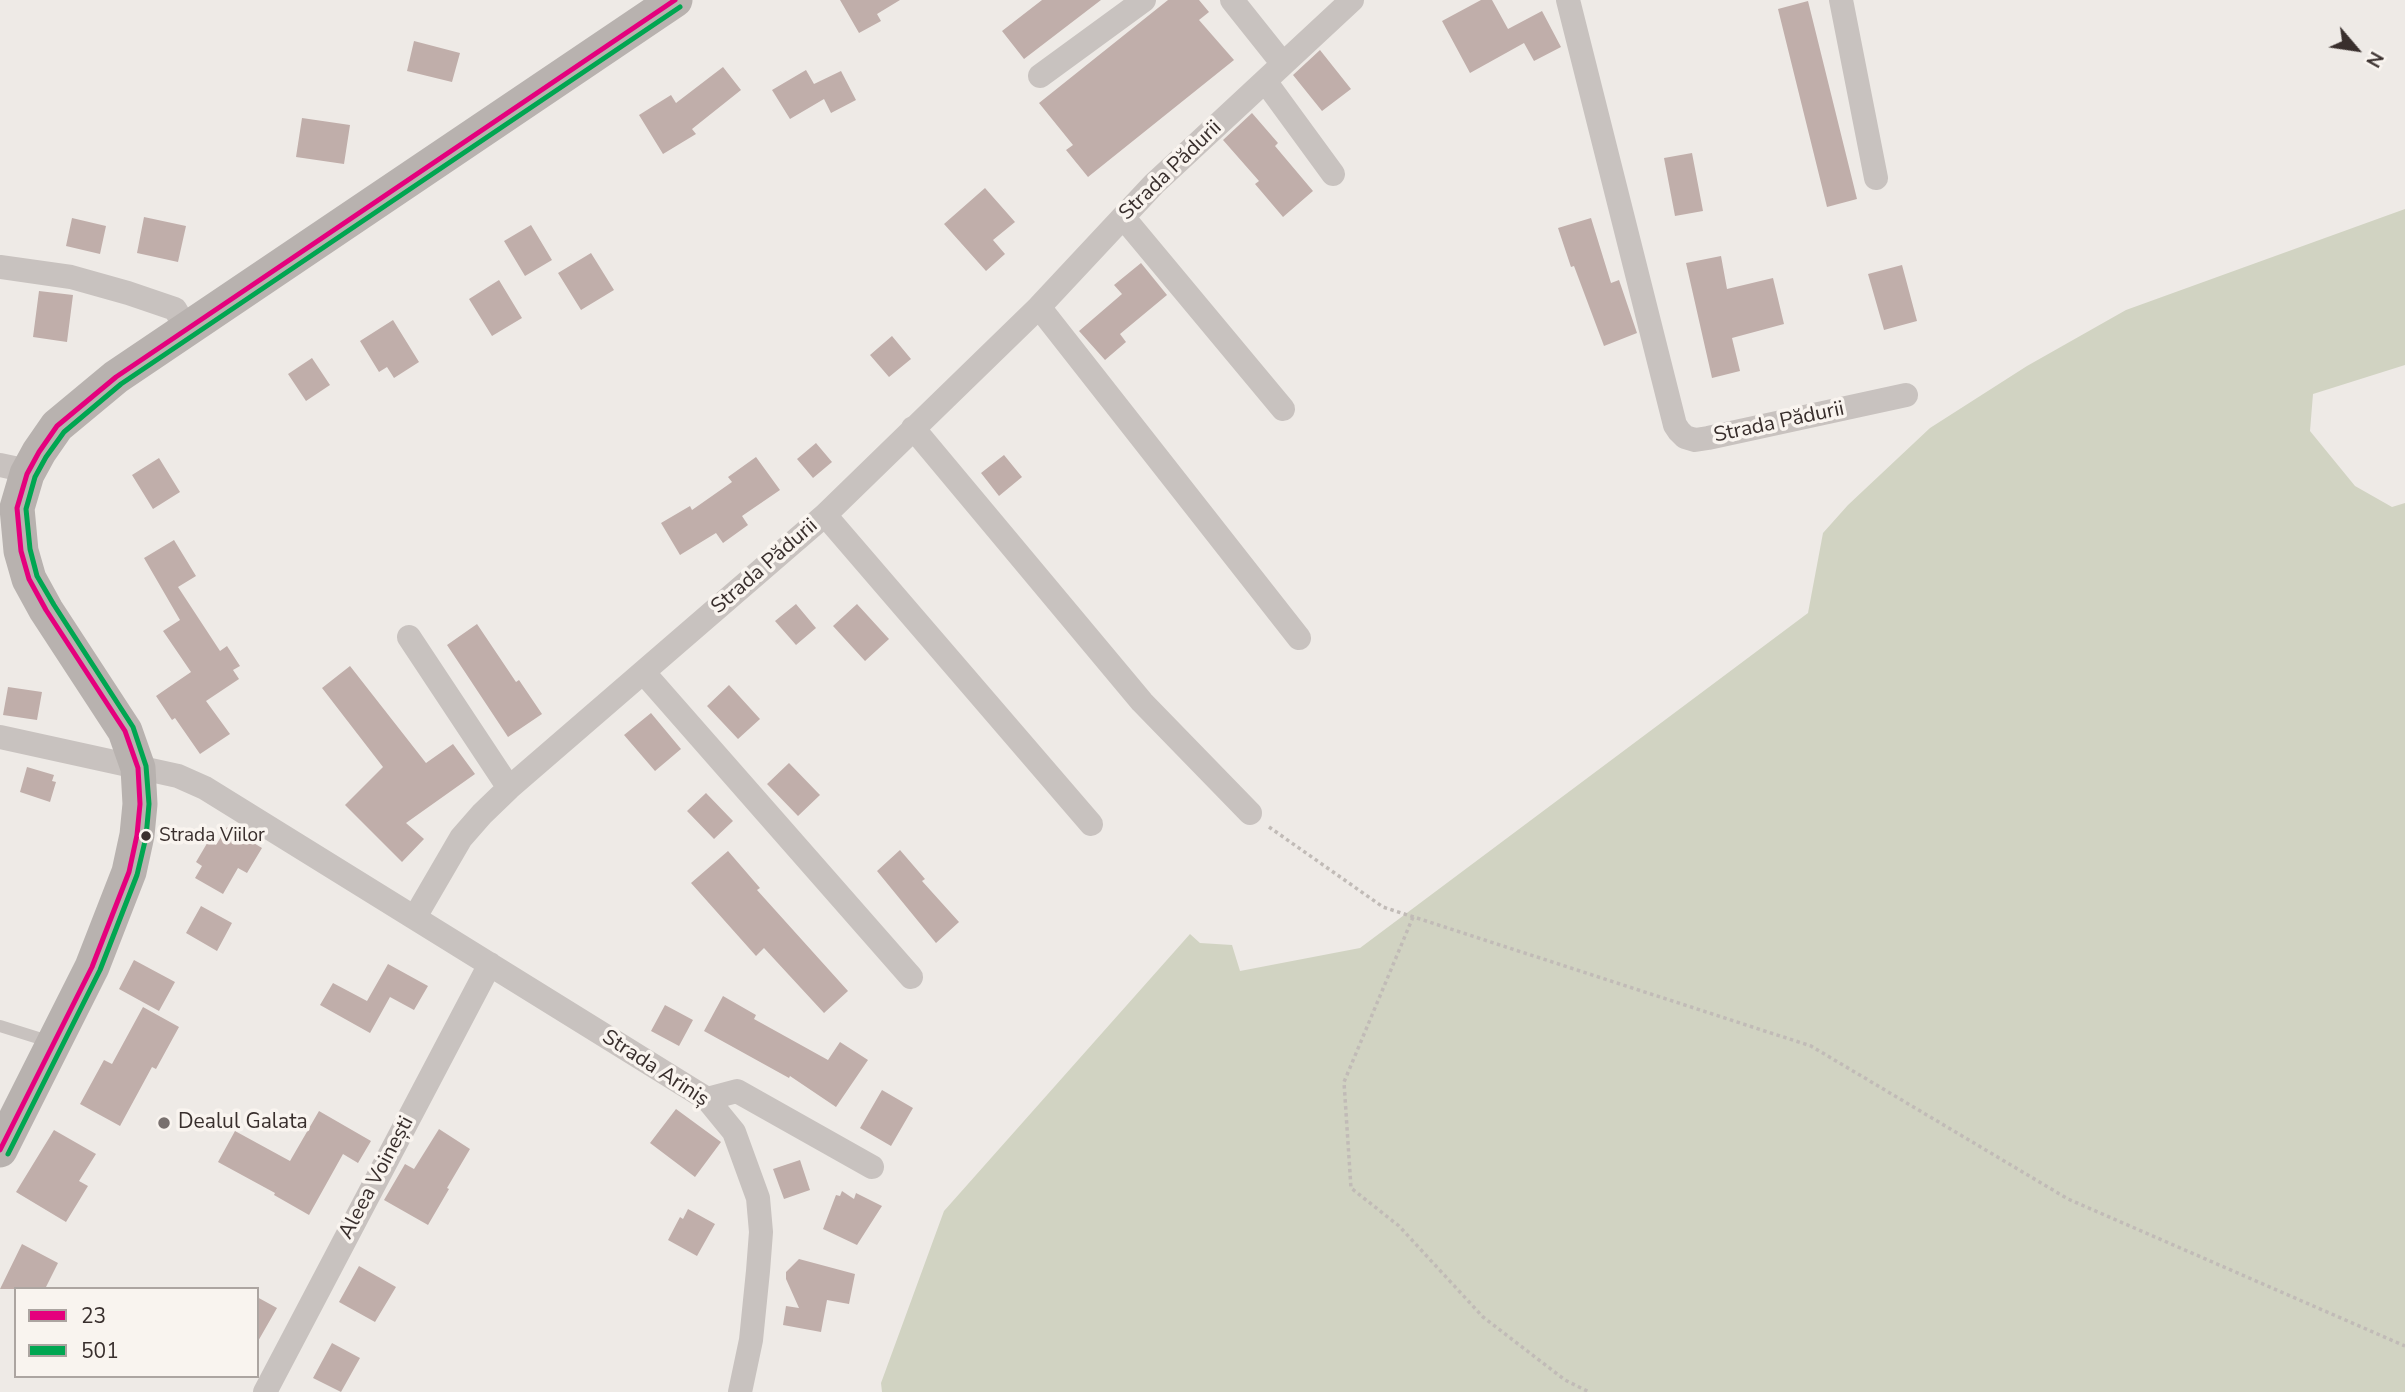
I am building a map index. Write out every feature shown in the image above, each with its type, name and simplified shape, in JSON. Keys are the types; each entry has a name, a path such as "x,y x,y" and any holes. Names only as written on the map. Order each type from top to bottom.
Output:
{"main road":[{"path":"0,1150 92,967 129,872 140,804 138,768 125,731 46,610 29,579 13,524 17,508 14,469 57,426 116,377 186,328 320,242 675,0"}],"street":[{"path":"1040,76 1144,0"},
{"path":"1232,0 1332,174"},
{"name":"Strada Pădurii","path":"415,918 461,838 509,788 825,515 1039,307 1154,184 1352,0"},
{"name":"Strada Pădurii","path":"1568,0 1675,425 1679,431 1685,437 1695,440 1708,438 1906,395"},
{"path":"1841,0 1876,177"},
{"path":"1123,217 1283,409"},
{"path":"0,267 71,277 128,293 175,309 186,328"},
{"path":"1039,307 1298,638"},
{"path":"913,428 1143,702 1250,813"},
{"path":"825,515 1091,824"},
{"path":"409,637 509,788"},
{"path":"644,673 911,977"},
{"path":"0,737 177,776 205,788 415,918"},
{"name":"Strada Ariniș","path":"415,918 707,1099 734,1132 758,1198 761,1232 751,1340 740,1392"},
{"name":"Aleea Voinești","path":"265,1392 490,964"},
{"path":"707,1099 737,1091 872,1167"}],"lane":[{"path":"0,1026 55,1043"}],"path":[{"path":"1250,813 1383,907 1811,1046 2068,1199 2405,1346"},
{"path":"1413,917 1344,1082 1351,1188 1399,1226 1483,1317 1565,1380 1589,1392"}],"green space":[{"path":"2405,209 2405,365 2313,394 2310,431 2355,486 2392,507 2405,503 2405,1392 882,1392 881,1383 944,1211 1190,934 1200,943 1232,945 1240,971 1360,948 1808,613 1823,533 1848,505 1930,428 2027,366 2126,310"}],"building":[{"path":"840,0 900,0 877,14 881,21 859,33"},
{"path":"1042,0 1101,0 1024,59 1002,31"},
{"path":"1168,0 1199,0 1209,12 1199,20 1234,60 1088,177 1066,150 1073,145 1039,103"},
{"path":"1481,0 1492,0 1508,29 1542,11 1561,47 1534,61 1524,43 1470,73 1442,21"},
{"path":"1808,1 1857,199 1827,207 1778,9"},
{"path":"414,41 460,53 452,82 407,71"},
{"path":"1320,50 1351,89 1322,111 1293,75"},
{"path":"723,67 741,90 692,129 696,134 663,154 639,115 671,95 676,103"},
{"path":"806,70 814,84 841,71 856,100 831,113 824,99 790,119 772,90"},
{"path":"1252,113 1278,143 1275,146 1313,191 1283,217 1255,184 1259,181 1223,140"},
{"path":"302,118 350,125 344,164 296,157"},
{"path":"1692,153 1703,211 1675,216 1664,158"},
{"path":"985,188 1015,222 993,240 1005,254 986,271 944,224"},
{"path":"144,217 186,226 178,262 137,253"},
{"path":"72,218 106,226 100,254 66,246"},
{"path":"1591,218 1611,283 1619,280 1637,333 1604,346 1558,228"},
{"path":"531,225 552,260 525,276 504,241"},
{"path":"591,253 614,290 581,310 558,273"},
{"path":"1721,256 1727,289 1773,278 1784,324 1732,338 1740,371 1712,378 1686,263"},
{"path":"1141,263 1167,295 1120,334 1126,342 1105,360 1079,331 1122,294 1114,285"},
{"path":"1902,265 1917,321 1884,330 1868,274"},
{"path":"499,280 522,318 492,336 469,299"},
{"path":"39,291 73,295 67,342 33,337"},
{"path":"393,320 419,362 394,378 387,367 379,372 360,341"},
{"path":"892,336 911,359 889,377 870,355"},
{"path":"312,358 330,385 306,401 288,374"},
{"path":"816,443 832,462 813,478 797,459"},
{"path":"1004,455 1022,477 999,496 981,473"},
{"path":"756,457 780,490 742,516 748,525 723,543 716,533 680,555 661,523 690,506 692,510 732,482 728,477"},
{"path":"159,458 180,492 153,509 132,475"},
{"path":"174,540 196,576 178,587 220,651 227,646 240,666 233,670 239,679 206,701 230,734 200,754 156,696 191,672 163,631 180,620 144,558"},
{"path":"796,604 816,628 796,645 775,621"},
{"path":"857,604 889,639 865,661 833,626"},
{"path":"477,624 516,682 519,680 542,714 508,737 447,645"},
{"path":"350,666 426,763 453,744 475,774 406,823 424,839 402,862 345,805 383,767 322,688"},
{"path":"729,685 760,719 738,739 707,706"},
{"path":"8,687 42,692 37,720 3,715"},
{"path":"651,713 681,749 655,771 624,735"},
{"path":"789,763 820,795 798,816 767,784"},
{"path":"27,767 54,775 52,781 56,782 50,802 20,792"},
{"path":"706,793 733,821 714,839 687,811"},
{"path":"227,827 262,848 247,873 238,868 223,894 195,878 202,866 196,862 209,840 216,845"},
{"path":"900,850 925,879 922,881 959,922 936,943 877,871"},
{"path":"728,851 760,888 757,890 848,991 824,1013 764,948 756,956 691,883"},
{"path":"201,906 232,923 217,951 186,933"},
{"path":"134,960 175,982 159,1011 119,989"},
{"path":"388,964 428,986 414,1010 390,997 370,1033 320,1005 333,983 367,1001"},
{"path":"723,996 756,1015 754,1019 828,1060 840,1042 868,1060 836,1107 790,1076 789,1078 704,1031"},
{"path":"665,1005 693,1020 679,1046 651,1031"},
{"path":"143,1007 179,1027 156,1069 152,1067 120,1126 80,1104 104,1060 112,1064"},
{"path":"882,1090 913,1108 891,1146 860,1128"},
{"path":"676,1109 721,1142 695,1177 650,1143"},
{"path":"319,1111 371,1141 358,1163 343,1154 309,1215 218,1162 235,1131 290,1161"},
{"path":"439,1129 470,1149 428,1225 384,1200 405,1164 414,1169"},
{"path":"54,1130 96,1154 79,1181 88,1186 66,1222 16,1192"},
{"path":"800,1160 810,1190 784,1199 773,1169"},
{"path":"842,1191 854,1199 856,1193 882,1206 857,1245 823,1229 836,1195 840,1196"},
{"path":"688,1209 715,1224 697,1256 668,1240 680,1217 683,1219"},
{"path":"22,1244 58,1263 46,1287 0,1289"},
{"path":"799,1259 855,1274 849,1304 827,1300 821,1332 783,1325 786,1306 799,1308 786,1279 786,1272"},
{"path":"359,1266 396,1287 375,1322 339,1302"},
{"path":"259,1298 277,1308 259,1340"},
{"path":"332,1343 360,1358 341,1392 313,1378"}],"transit line":[{"name":"23","path":"0,1150 92,967 129,872 140,804 138,768 125,731 46,610 29,579 21,551 17,508 27,474 39,452 57,426 116,377 675,0"},
{"name":"501","path":"8,1154 100,970 137,875 146,837 149,804 146,766 133,727 37,576 30,549 26,509 35,477 46,457 64,432 121,384 680,7"}],"place":[{"name":"Strada Viilor","path":"146,836"},
{"name":"Dealul Galata","path":"164,1123"}]}
